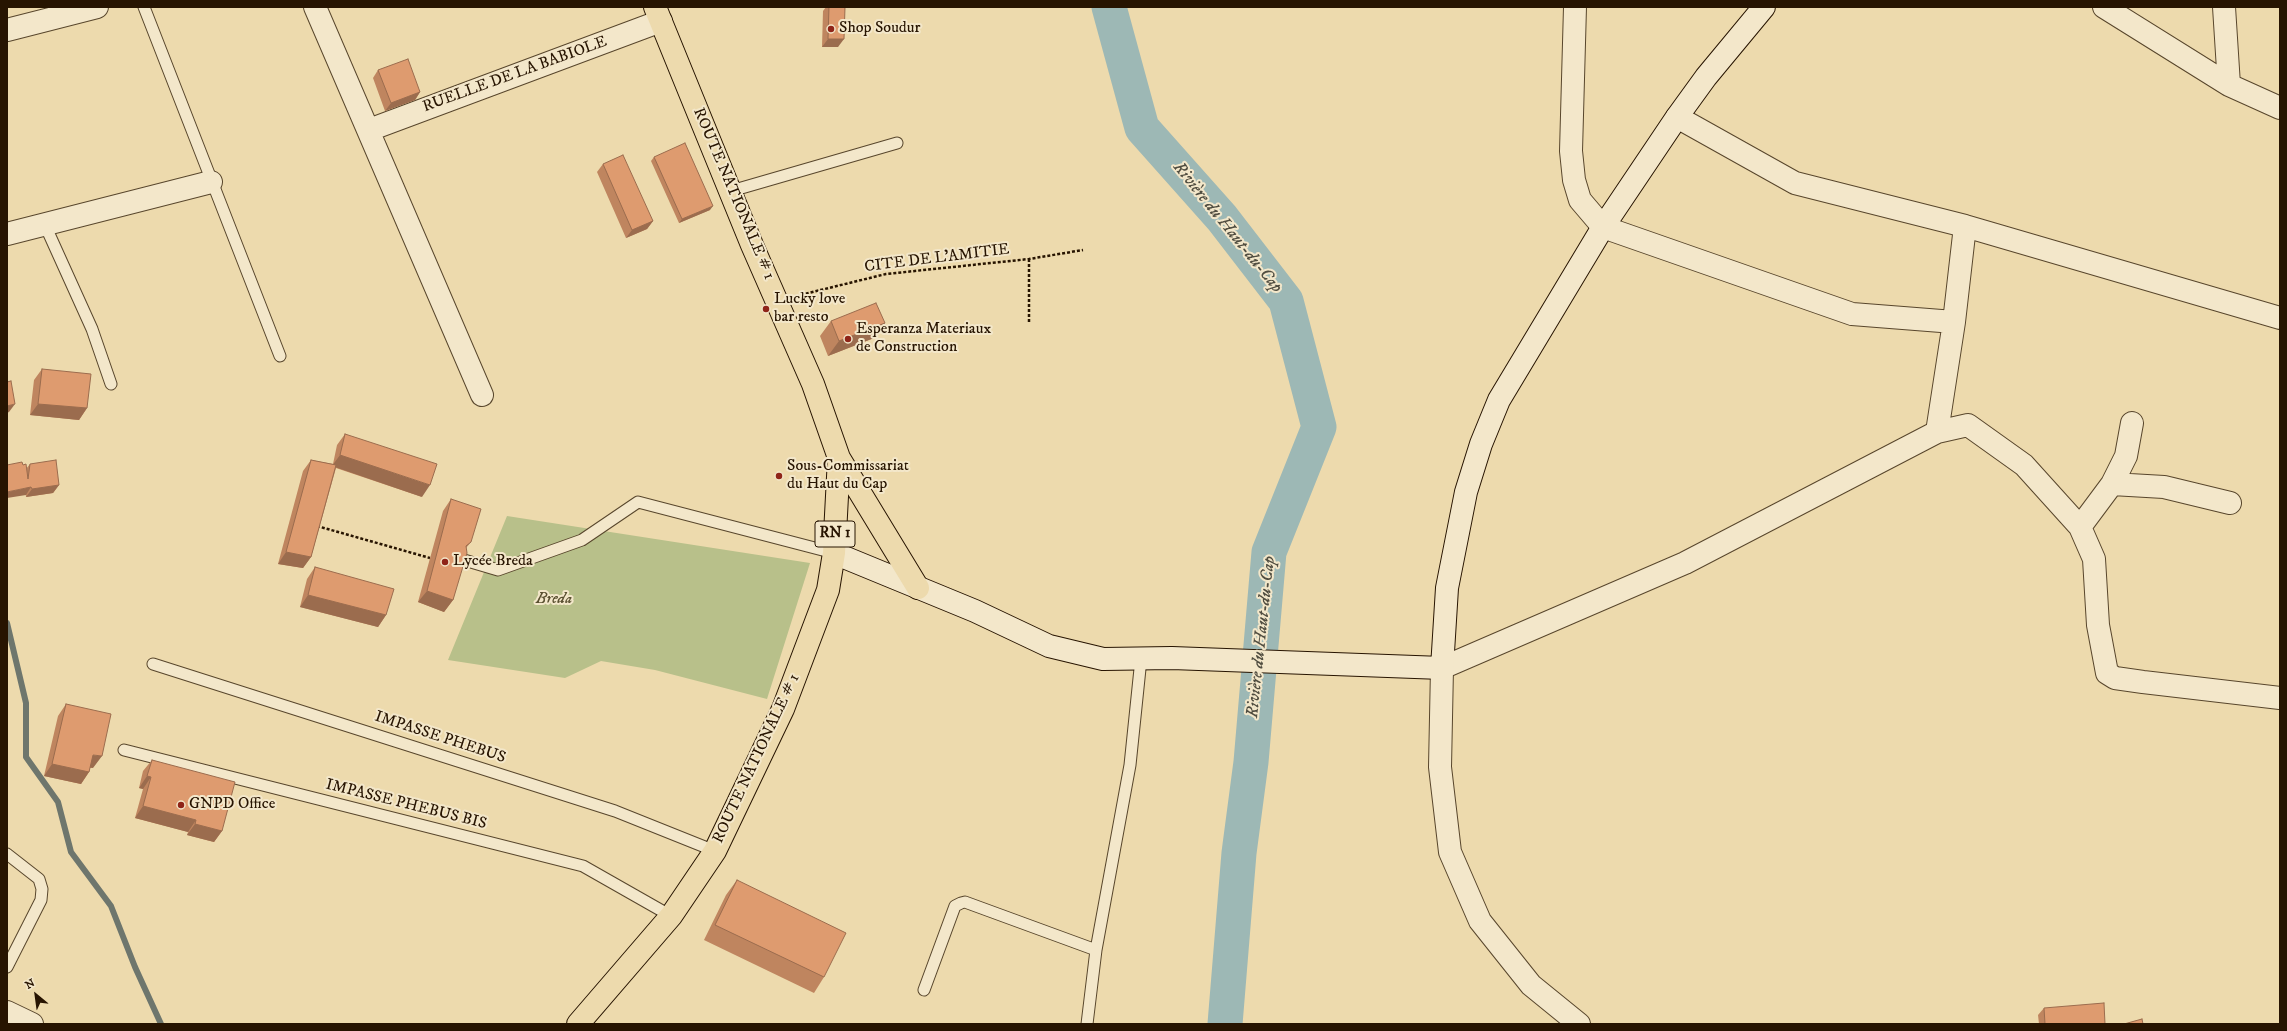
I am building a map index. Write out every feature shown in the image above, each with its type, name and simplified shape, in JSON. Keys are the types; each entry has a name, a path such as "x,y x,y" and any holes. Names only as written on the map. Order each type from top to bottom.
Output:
{"main road":[{"name":"ROUTE NATIONALE # 1","path":"578,1024 671,916 715,850 784,709 828,590 834,553 838,458 813,384 778,301 752,245 658,14"},
{"path":"838,458 918,588"}],"street":[{"path":"7,30 97,7"},
{"path":"315,7 482,395"},
{"path":"1575,7 1570,151 1574,180 1580,200 1603,227 1852,314 1954,322"},
{"path":"1579,1024 1531,985 1480,921 1450,852 1440,767 1442,668 1447,588 1466,492 1481,444 1499,400 1603,227 1676,117 1706,77 1764,7"},
{"path":"2104,7 2229,85 2280,108"},
{"path":"2224,7 2229,85"},
{"name":"RUELLE DE LA BABIOLE","path":"369,130 658,14"},
{"path":"1676,117 1795,183 1965,226 2280,318"},
{"path":"7,234 211,182"},
{"path":"1937,432 1954,322 1965,226"},
{"path":"2080,527 2112,484 2126,456 2132,423"},
{"path":"834,553 975,610 1049,646 1103,659 1172,658 1442,668 1685,563 1937,432 1968,425 2024,465 2080,527 2094,559 2098,625 2107,673 2115,678 2280,698"},
{"path":"2112,484 2164,487 2230,503"},
{"path":"7,1012 32,1024"}],"lane":[{"path":"144,7 280,356"},
{"path":"731,191 897,143"},
{"path":"45,225 92,329 111,384"},
{"path":"464,560 498,570 582,540 638,502 834,553"},
{"path":"1088,1024 1096,950 1130,765 1141,659"},
{"name":"IMPASSE PHEBUS","path":"153,664 615,810 715,850"},
{"name":"IMPASSE PHEBUS BIS","path":"124,750 583,866 671,916"},
{"path":"7,854 39,879 42,889 41,900 7,967"},
{"path":"924,990 955,906 965,902 1096,950"}],"path":[{"name":"CITE DE L'AMITIE","path":"778,301 886,274 1029,259 1082,250"},
{"name":"CITE DE L'AMITIE","path":"1029,259 1029,322"},
{"path":"315,525 430,558"}],"green space":[{"name":"Breda","path":"507,516 810,563 767,699 655,670 601,661 565,678 448,660"}],"building":[{"path":"829,7 845,7 844,39 828,39"},
{"path":"408,59 420,92 391,103 378,70"},
{"path":"685,143 713,206 682,219 654,157"},
{"path":"623,155 653,221 632,230 603,164"},
{"path":"876,303 885,323 839,341 831,321"},
{"path":"42,369 91,374 87,408 38,404"},
{"path":"11,381 15,404 7,406 7,382"},
{"path":"345,434 437,464 430,485 340,455"},
{"path":"56,460 59,485 32,489 31,487 7,492 7,465 22,462 23,465 26,464 28,479 30,464"},
{"path":"311,460 336,465 311,557 286,552"},
{"path":"451,499 481,509 471,542 466,546 467,553 453,600 427,591"},
{"path":"315,567 394,589 386,615 308,595"},
{"path":"66,704 111,714 102,756 93,755 89,772 52,764"},
{"name":"GNPD Office","path":"152,760 235,782 222,831 195,824 196,820 143,806 151,777 147,776"},
{"path":"737,880 846,933 824,977 715,925"},
{"path":"2104,1003 2105,1024 2045,1024 2044,1008"},
{"path":"2142,1019 2143,1024 2124,1024"}],"waterway":[{"name":"Rivière du Haut-du-Cap","path":"1109,7 1142,128 1222,218 1286,301 1319,427 1269,552 1251,762 1239,853 1225,1024"},
{"path":"7,623 26,703 26,757 58,802 71,852 111,906 135,967 161,1024"}],"place":[{"name":"Shop Soudur","path":"831,29"},
{"name":"Lucky love bar resto","path":"766,309"},
{"name":"Esperanza Materiaux de Construction","path":"848,339"},
{"name":"Sous-Commissariat du Haut du Cap","path":"779,476"},
{"name":"Lycée Breda","path":"445,562"},
{"name":"GNPD Office","path":"181,805"}]}
